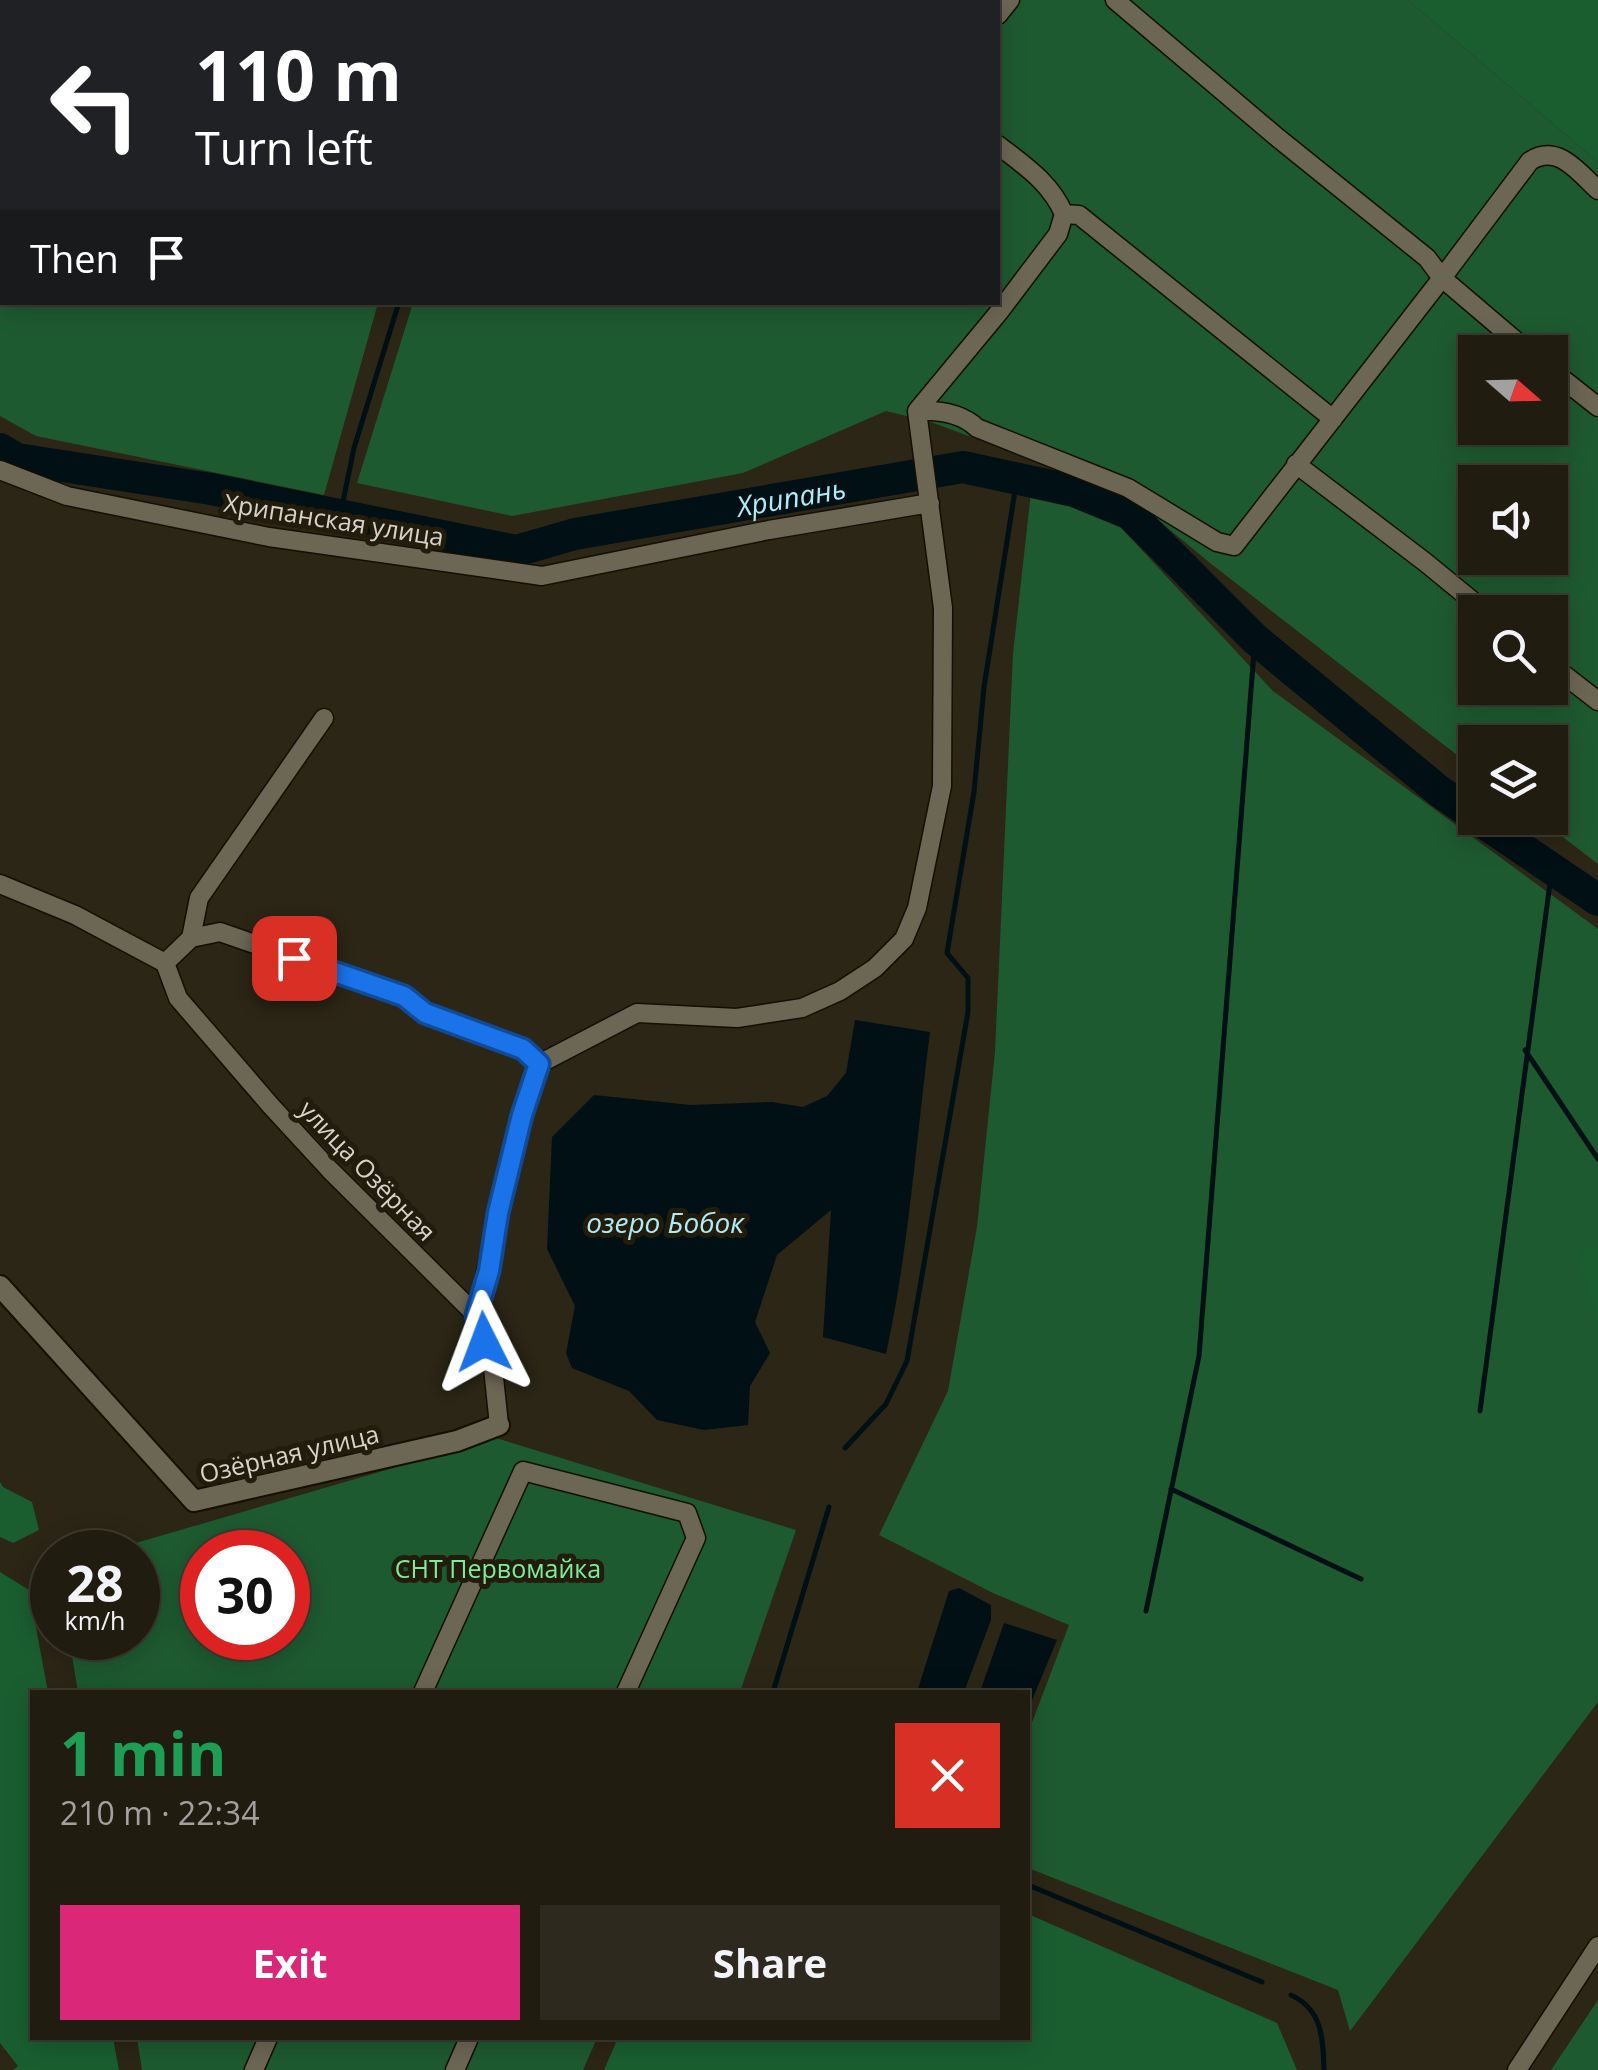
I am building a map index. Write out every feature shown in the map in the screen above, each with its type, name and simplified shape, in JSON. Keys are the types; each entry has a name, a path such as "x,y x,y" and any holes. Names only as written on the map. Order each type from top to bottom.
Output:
{"street":[{"path":"1115,0 1426,258 1442,278 1509,335"},
{"path":"476,1315 522,1115 539,1064 637,1013 737,1018 802,1008 840,992 874,968 904,939 917,908 942,786 943,608 916,410 999,312 1058,234 1064,214 1041,178 1000,147"},
{"path":"916,410 936,410 971,422 977,428 1128,488 1217,542 1234,546 1530,161 1552,154 1598,190"},
{"path":"1064,214 1079,215 1332,419"},
{"path":"1568,383 1598,407"},
{"path":"1296,464 1466,595"},
{"name":"Хрипанская улица","path":"0,470 67,496 270,537 542,576 928,494"},
{"path":"1568,678 1598,701"},
{"path":"191,938 199,898 324,718"},
{"path":"0,884 74,915 165,964 191,938 220,932 404,996 425,1013 523,1049 539,1064"},
{"name":"улица Озёрная","path":"165,964 178,998 271,1106 476,1315 493,1368 499,1425"},
{"name":"Озёрная улица","path":"0,1286 194,1501 457,1441 499,1425"},
{"path":"424,1690 523,1471 687,1513 696,1538 627,1690"},
{"path":"1517,2070 1598,1946"},
{"path":"254,2070 267,2040"},
{"path":"454,2070 468,2040"}],"green space":[{"path":"1000,0 1408,0 1598,162 1598,864 1560,835 1568,835 1568,725 1458,725 1458,756 1129,496 931,422 886,411 743,473 512,516 357,483 412,305 1000,305"},
{"path":"1408,0 1598,0 1598,162"},
{"path":"0,305 377,305 324,495 36,436 0,416"},
{"path":"1031,492 1111,517 1273,691 1458,826 1458,835 1470,835 1598,929 1598,1702 1350,2031 1338,1990 1030,1869 1030,1728 1069,1625 993,1593 879,1535 948,1391 977,1227 995,1052 1013,654"},
{"path":"1590,1246 1598,1248 1598,1322 1577,1257"},
{"name":"СНТ Первомайка","path":"496,1438 796,1530 741,1690 78,1690 73,1660 160,1660 160,1536 180,1530 180,1660 310,1660 310,1530 180,1530"},
{"path":"0,1482 32,1502 39,1530 30,1530 30,1534 13,1543 0,1537"},
{"path":"0,1572 29,1590 30,1660 42,1660 48,1690 30,1690 30,2040 113,2040 119,2070 13,2070 18,2066 0,2043"},
{"path":"1030,1915 1277,2023 1297,2070 604,2070 617,2040 1030,2040"},
{"path":"1598,2000 1598,2070 1551,2070"},
{"path":"137,2040 596,2040 583,2070 142,2070"}],"water":[{"name":"озеро Бобок","path":"855,1020 930,1032 906,1234 886,1354 823,1337 831,1210 777,1255 755,1322 770,1353 750,1386 748,1425 704,1430 657,1420 629,1391 572,1368 566,1353 575,1306 547,1249 552,1137 594,1095 691,1105 772,1102 803,1107 827,1096 846,1073"},
{"path":"959,1588 991,1605 991,1620 965,1690 918,1690 949,1591"},
{"path":"1004,1623 1057,1640 1030,1705 1030,1690 981,1690"}],"waterway":[{"path":"340,516 354,448 398,305"},
{"name":"Хрипань","path":"0,449 17,459 211,489 516,551 575,534 963,467 1074,491 1130,514 1255,639 1458,804"},
{"path":"845,1448 886,1404 907,1361 968,1012 968,978 947,953 974,792 984,687 1017,478"},
{"path":"1146,1611 1199,1356 1255,639"},
{"name":"Хрипань","path":"1502,835 1598,900"},
{"path":"1480,1411 1552,868"},
{"path":"1525,1050 1598,1159"},
{"path":"1171,1489 1361,1579"},
{"path":"774,1690 829,1507"},
{"path":"1030,1886 1262,1982"},
{"path":"1291,1995 1310,2009 1319,2026 1324,2070"}],"route":[{"path":"294,958 404,996 425,1013 523,1049 539,1064 522,1115 476,1315 484,1342"}]}
